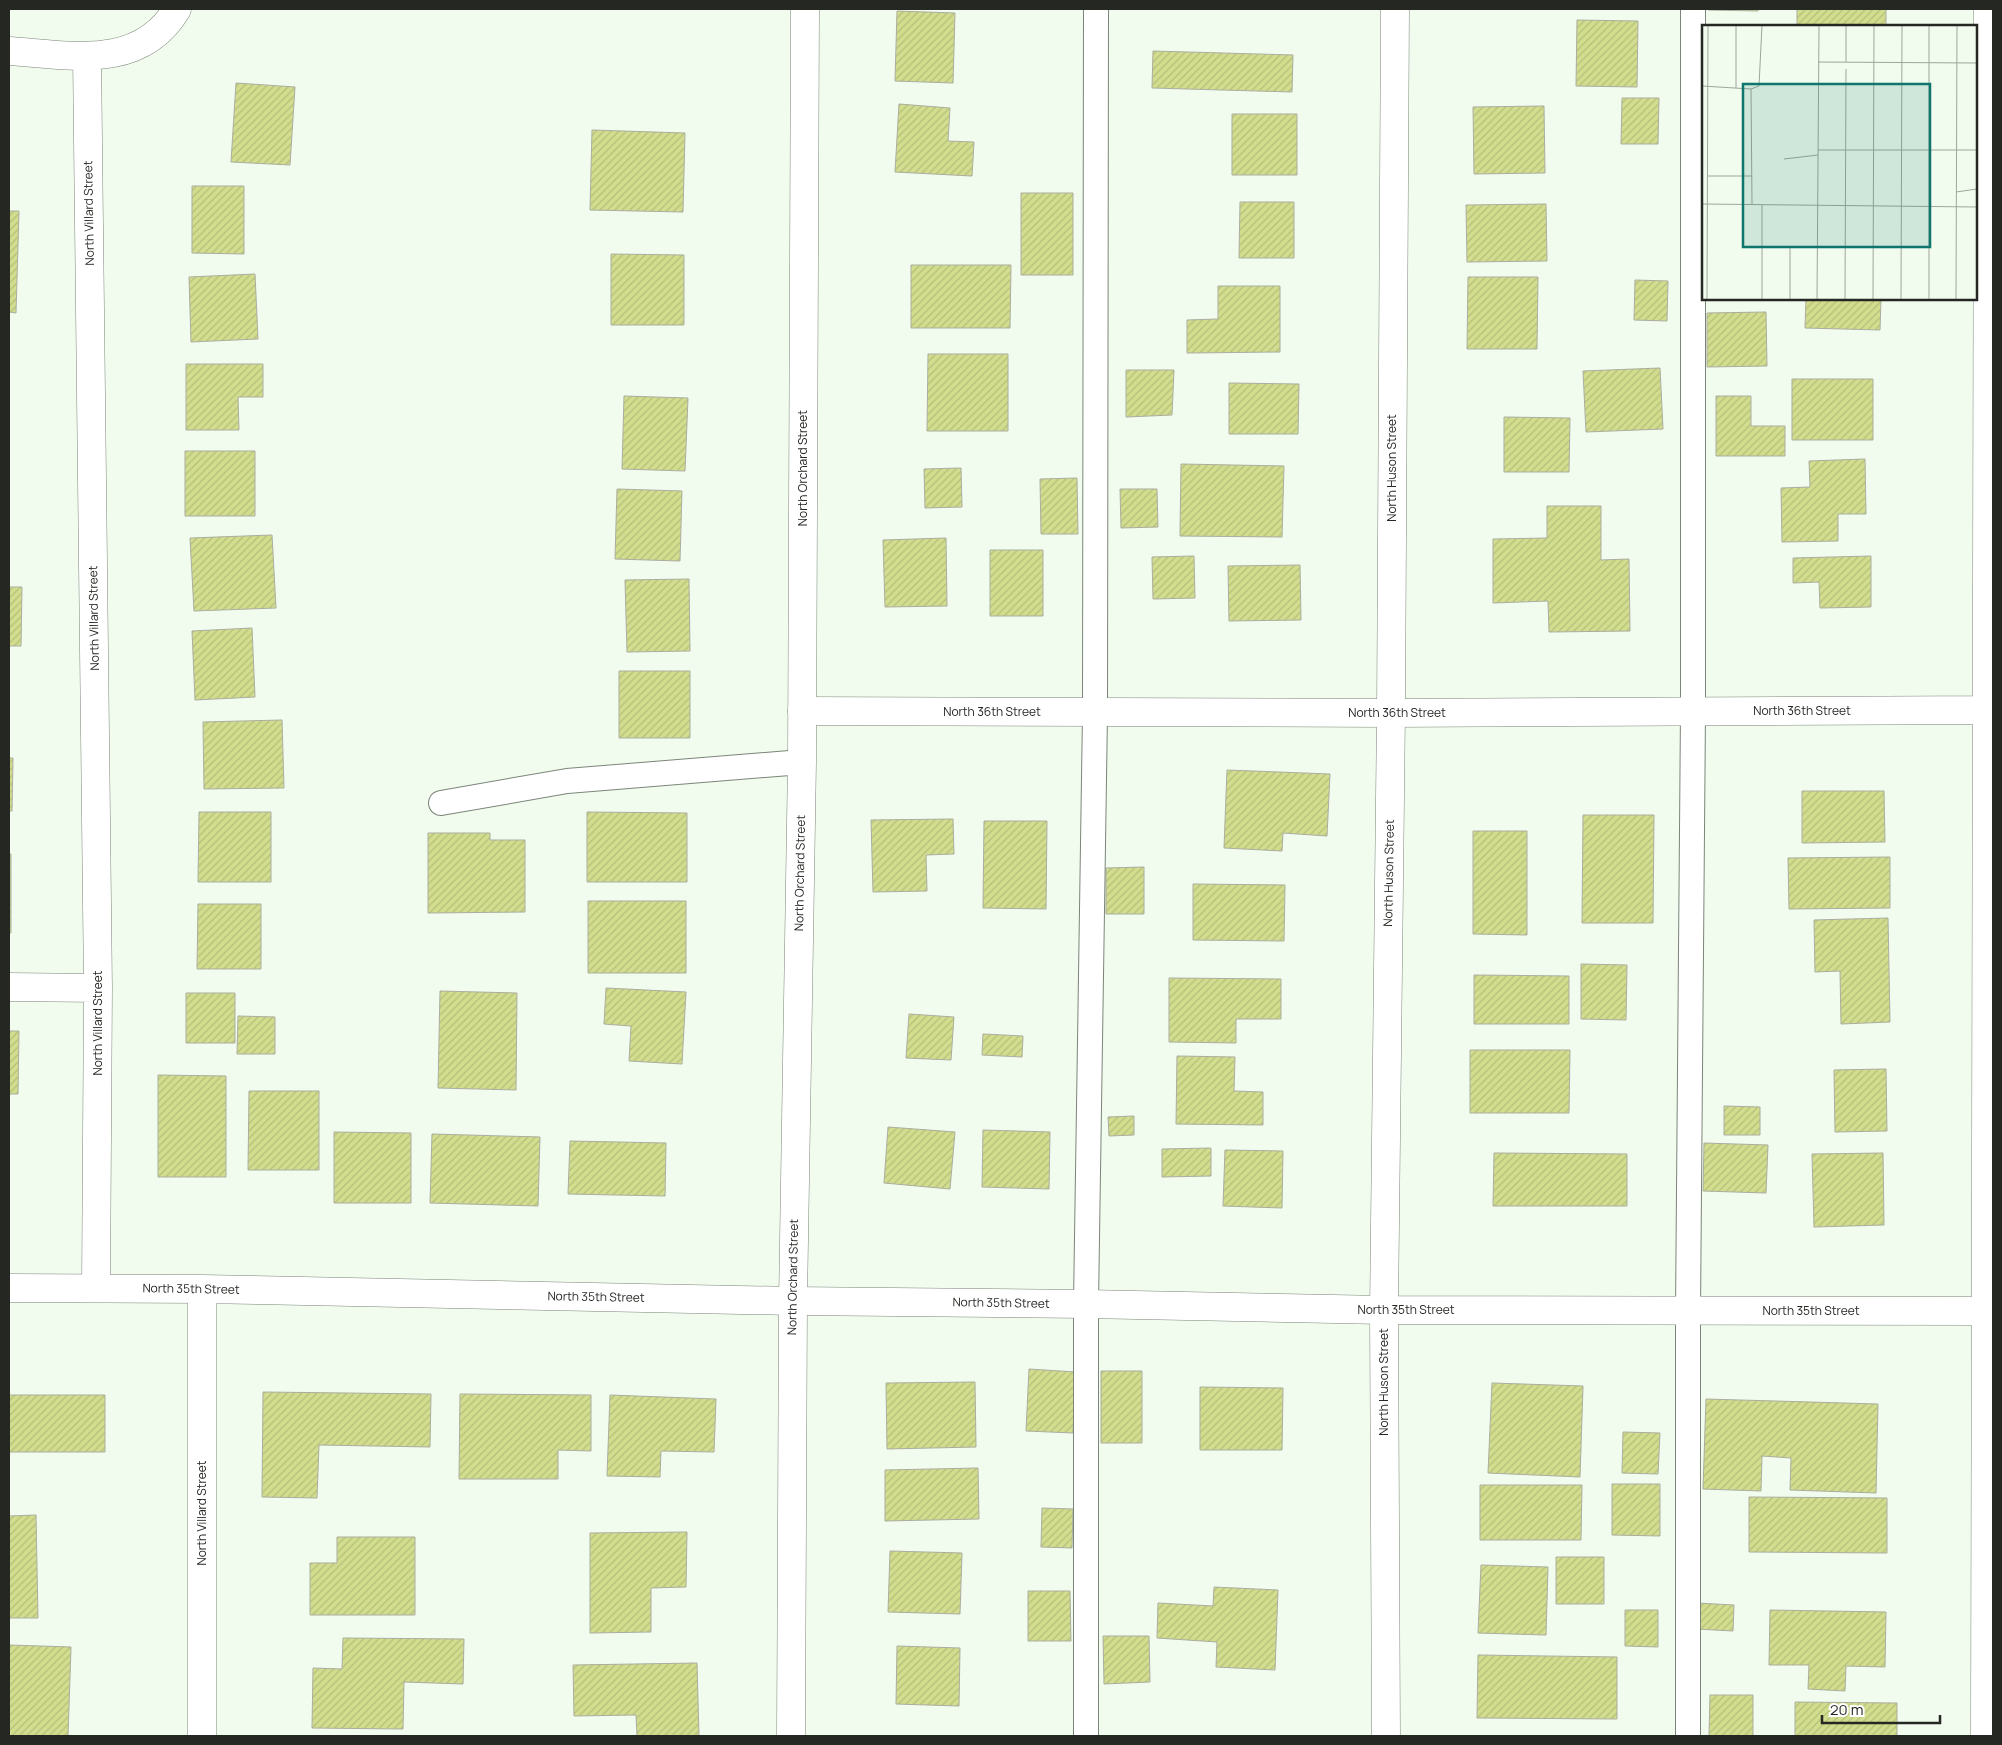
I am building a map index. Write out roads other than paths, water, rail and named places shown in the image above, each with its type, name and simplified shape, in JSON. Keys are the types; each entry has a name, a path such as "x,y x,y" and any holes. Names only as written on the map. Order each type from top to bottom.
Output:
{"street":[{"path":"9,51 87,56 116,53 143,44 166,26 177,9"},
{"name":"North Orchard Street","path":"791,1736 793,1301 802,762 805,9"},
{"name":"North Huson Street","path":"1386,1736 1384,1310 1391,713 1395,9"},
{"path":"1985,1736 1989,1311 1988,9"},
{"name":"North Villard Street","path":"87,56 98,988 96,1288"},
{"name":"North 36th Street","path":"802,711 1391,713 1990,710"},
{"path":"9,987 98,988"},
{"name":"North 35th Street","path":"9,1288 202,1289 1384,1310 1989,1311"},
{"name":"North Villard Street","path":"202,1289 202,1736"}],"lane":[{"path":"1086,1736 1086,1304 1095,713 1096,9"},
{"path":"1688,1736 1688,1311 1693,711 1693,9"},
{"path":"441,803 567,781 802,762"}]}
